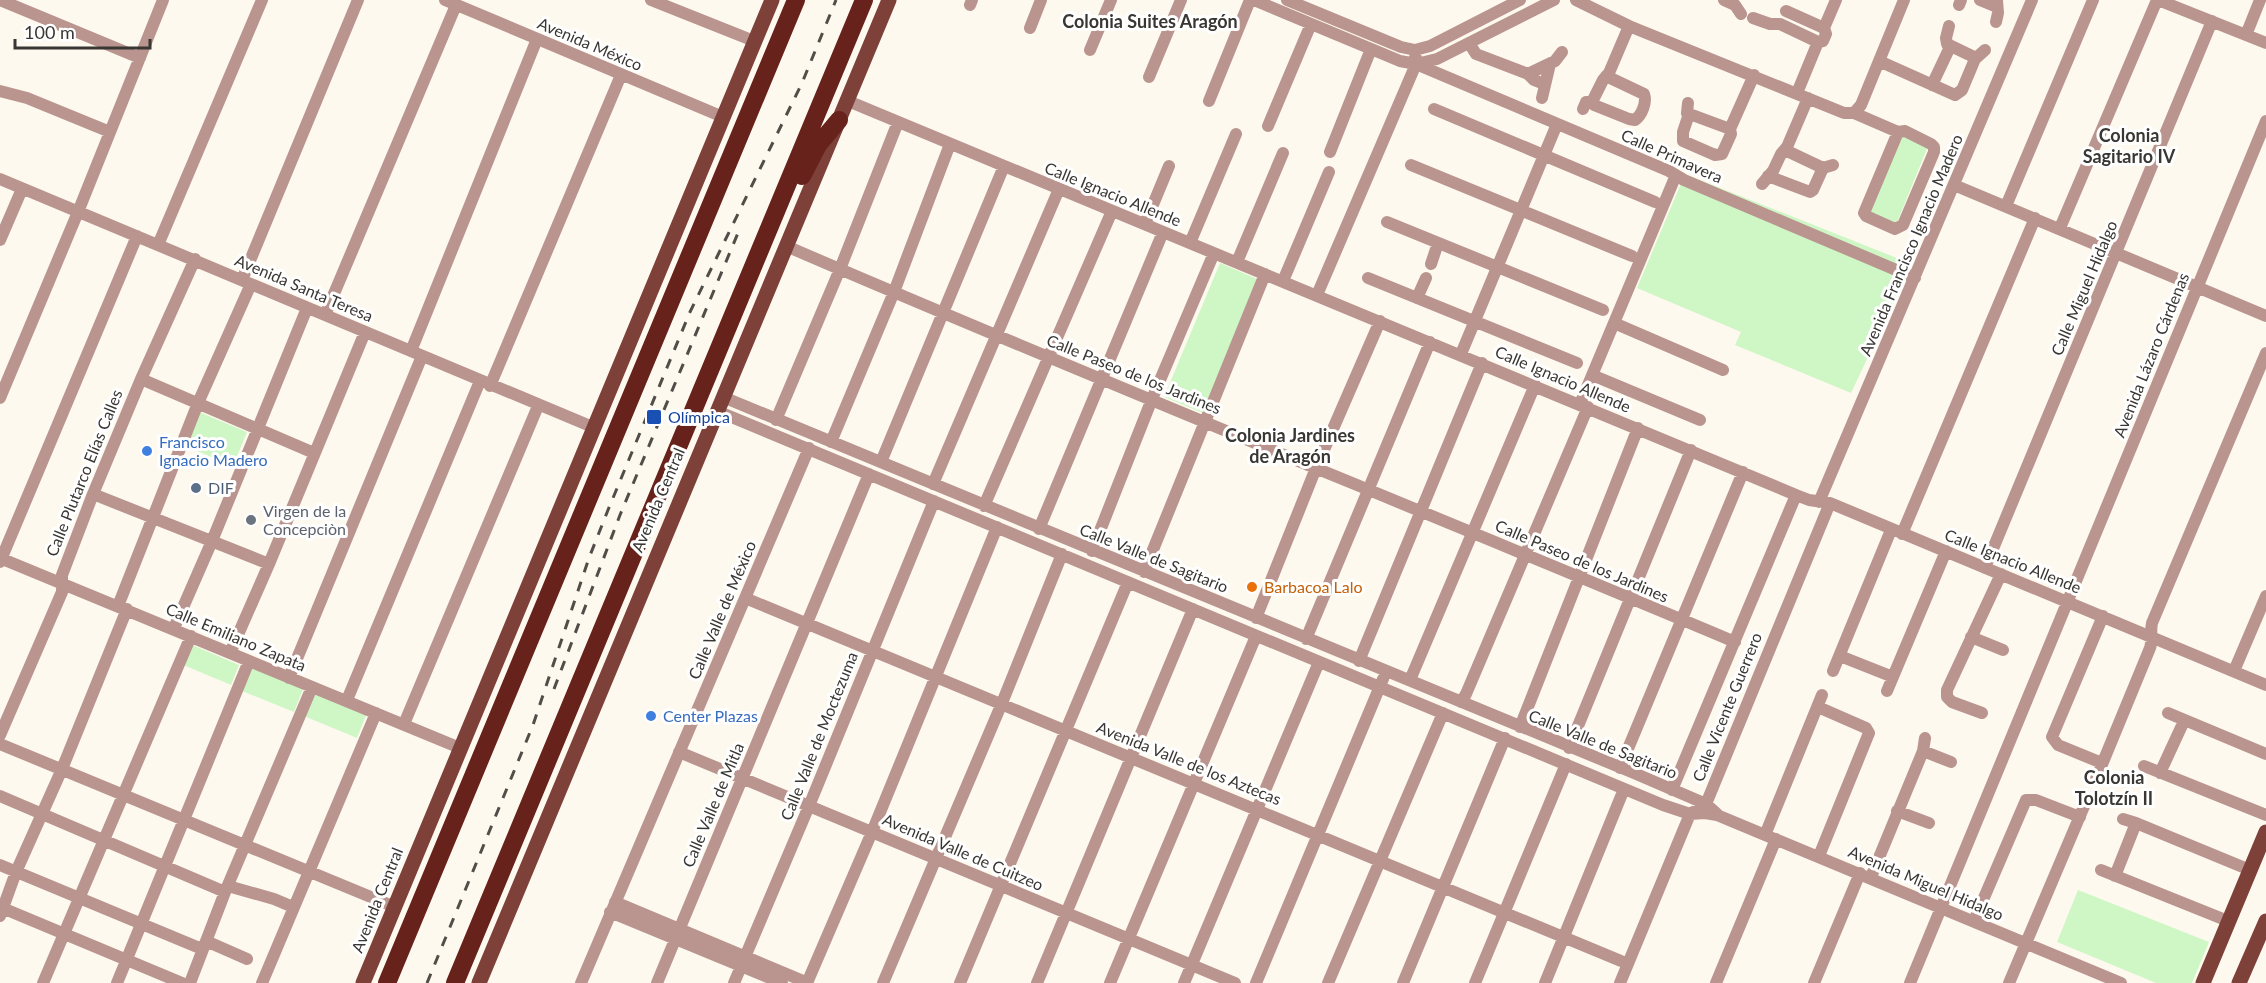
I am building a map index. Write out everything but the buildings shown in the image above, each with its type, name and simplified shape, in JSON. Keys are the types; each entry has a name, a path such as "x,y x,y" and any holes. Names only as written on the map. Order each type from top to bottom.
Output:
{"highway":[{"path":"387,982 796,0"},
{"name":"Avenida Central","path":"455,983 864,0"},
{"path":"773,220 819,145 839,120"},
{"path":"465,983 482,918"}],"main road":[{"name":"Avenida Central","path":"363,983 772,0"},
{"name":"Avenida Central","path":"479,983 889,0"},
{"path":"2203,983 2266,832"},
{"path":"2239,983 2266,921"}],"street":[{"path":"0,0 140,58"},
{"path":"0,398 164,0"},
{"path":"158,244 262,0"},
{"path":"183,983 1,911 40,813 62,769 153,517 358,0"},
{"path":"475,13 481,0"},
{"path":"651,0 754,41"},
{"path":"1030,28 1041,0"},
{"path":"1090,50 1111,0"},
{"path":"1149,77 1181,0"},
{"path":"1209,101 1252,0"},
{"name":"Calle Primavera","path":"1252,0 1400,61 1416,64 1915,278"},
{"path":"1287,0 1309,4 1401,47 1415,50 1430,46 1503,4 1520,0"},
{"path":"1416,64 1437,59 1554,0"},
{"path":"1576,0 1629,26 1844,113 1854,112 1931,144 1934,150 1903,225 1895,229 1864,213 1898,132"},
{"path":"1785,150 1828,167 1814,190 1810,192 1765,180 1785,150 1818,42 1822,41 1825,35 1824,28 1836,0"},
{"path":"1854,112 1861,105 1904,0"},
{"path":"1980,0 1997,4 1996,22"},
{"name":"Avenida Francisco Ignacio Madero","path":"1824,502 2032,0"},
{"path":"2006,206 2093,0"},
{"path":"2060,228 2157,0 2266,43"},
{"path":"2246,35 2260,0"},
{"path":"326,315 450,2"},
{"name":"Avenida México","path":"450,2 723,117"},
{"path":"1780,24 1788,5 1824,28"},
{"path":"1753,18 1770,24 1780,24 1818,42"},
{"name":"Calle Miguel Hidalgo","path":"1985,568 2212,21"},
{"path":"1268,126 1311,24"},
{"path":"1606,76 1644,94 1645,103 1635,125 1629,119 1594,105 1587,105 1606,76 1629,26"},
{"path":"1879,62 1953,95 1958,95 1981,54 1947,44 1949,26"},
{"path":"289,678 537,39"},
{"path":"1469,43 1476,54 1528,74 1534,80 1544,84"},
{"path":"1932,85 1950,46"},
{"path":"1329,152 1371,49"},
{"path":"1317,296 1416,64 1415,50"},
{"path":"1528,74 1550,64 1562,52"},
{"path":"1542,98 1550,64"},
{"path":"347,700 621,75"},
{"path":"1730,129 1689,109 1682,135 1683,141 1715,155 1724,153 1731,134 1730,129 1754,75"},
{"path":"0,91 27,98 110,132"},
{"name":"Calle Ignacio Allende","path":"848,101 1796,495 1824,502 1946,551 2266,685"},
{"path":"1434,109 1655,202"},
{"name":"Avenida Lázaro Cárdenas","path":"1910,983 2266,121"},
{"path":"776,420 840,269 898,122"},
{"path":"1461,354 1557,124"},
{"path":"1190,243 1236,134"},
{"path":"831,442 894,292 950,144"},
{"path":"1237,262 1282,153"},
{"path":"1411,165 1632,256"},
{"path":"881,462 1004,166"},
{"path":"1145,224 1169,166"},
{"path":"1283,281 1329,172"},
{"path":"1461,702 1525,555 1584,405 1592,375 1676,175"},
{"name":"Avenida Santa Teresa","path":"0,180 195,259 538,406 595,428"},
{"path":"1954,185 2266,316"},
{"path":"0,240 22,189"},
{"path":"933,484 1059,189"},
{"path":"984,506 1112,211"},
{"path":"1833,672 2035,218"},
{"path":"1387,222 1602,310"},
{"path":"1039,529 1162,232"},
{"path":"0,560 137,236"},
{"path":"1431,264 1438,243"},
{"name":"Calle Paseo de los Jardines","path":"786,246 996,336 1204,420 1735,642"},
{"path":"1092,551 1152,399 1214,253"},
{"name":"Calle Plutarco Elías Calles","path":"0,735 62,592 62,575 93,494 195,259"},
{"path":"1144,572 1265,274"},
{"path":"1368,278 1577,363"},
{"path":"1418,298 1426,278"},
{"path":"174,628 307,308"},
{"path":"1256,618 1316,468 1380,321"},
{"path":"1614,323 1723,370"},
{"path":"230,652 365,332"},
{"path":"1306,639 1430,342"},
{"path":"2096,779 2152,643 2150,635 2152,623 2266,353"},
{"path":"1359,661 1482,363"},
{"path":"1592,375 1700,420"},
{"path":"141,379 314,453"},
{"path":"1410,680 1535,385"},
{"name":"Calle Valle de Sagitario","path":"720,404 776,420 881,462 1706,804"},
{"name":"Calle Valle de Sagitario","path":"720,404 809,448 869,474 1686,813"},
{"path":"404,724 538,406"},
{"path":"1520,727 1638,428"},
{"name":"Calle Valle de México","path":"582,983 612,907 809,448"},
{"path":"1569,747 1691,450"},
{"path":"1620,768 1743,472"},
{"name":"Calle Valle de Mitla","path":"657,983 869,474"},
{"path":"93,494 269,564"},
{"path":"1672,790 1796,495"},
{"name":"Calle Valle de Moctezuma","path":"734,983 934,501"},
{"name":"Calle Vicente Guerrero","path":"1611,983 1686,813 1706,804 1824,502"},
{"path":"612,907 743,960 807,983 937,676 997,527"},
{"path":"1887,691 1946,551"},
{"path":"883,983 1002,704 1062,554"},
{"name":"Calle Emiliano Zapata","path":"0,560 174,628 460,748"},
{"path":"1982,713 1952,702 1947,697 1947,690 2001,574"},
{"path":"960,983 1128,582"},
{"path":"2234,672 2266,596"},
{"name":"Avenida Valle de los Aztecas","path":"745,598 1621,961"},
{"path":"1037,983 1193,609"},
{"path":"2102,763 2058,745 2052,737 2103,616"},
{"path":"43,983 191,636"},
{"path":"1110,983 1256,636"},
{"path":"1971,638 2003,650"},
{"path":"1840,656 1893,677"},
{"path":"117,983 249,661"},
{"path":"1184,983 1319,662"},
{"path":"1256,983 1386,671"},
{"path":"190,983 312,687"},
{"path":"1716,983 1820,701 1866,728 1869,733 1820,856"},
{"path":"262,983 376,713"},
{"path":"1328,983 1443,713"},
{"path":"2168,713 2266,754"},
{"path":"2160,773 2184,721"},
{"path":"1402,983 1505,738"},
{"path":"0,744 395,907"},
{"path":"1814,983 1897,811 1924,745 1951,762"},
{"name":"Avenida Valle de Cuitzeo","path":"679,752 1235,983"},
{"path":"1475,983 1566,764"},
{"path":"2144,766 2266,815"},
{"path":"1545,983 1624,789"},
{"path":"0,796 227,889 274,899 293,907"},
{"name":"Calle Vicente Guerrero","path":"1620,983 1691,798"},
{"path":"1974,921 2026,800 2036,800 2080,817"},
{"name":"Avenida Miguel Hidalgo","path":"1706,804 1718,815"},
{"path":"2010,983 2085,804"},
{"path":"1897,811 1929,823"},
{"name":"Avenida Miguel Hidalgo","path":"1686,813 1718,815 1942,907 2106,980 2121,983"},
{"path":"2123,819 2250,870"},
{"path":"2115,876 2136,823"},
{"path":"0,865 142,923 247,958"},
{"path":"2101,870 2228,921"},
{"path":"743,960 782,983"}],"green space":[{"path":"1897,133 1928,146 1896,225 1865,213"},
{"path":"1685,174 1912,264 1851,393 1735,345 1741,332 1637,288"},
{"path":"1220,263 1257,279 1203,413 1164,397"},
{"path":"199,412 247,432 233,466 185,446"},
{"path":"190,644 239,665 231,685 181,664"},
{"path":"252,668 303,689 294,712 242,691"},
{"path":"313,693 366,715 357,738 304,716"},
{"path":"2078,890 2209,942 2192,983 2156,983 2057,942"}],"railway":[{"path":"427,983 533,725 589,558 690,312 802,83 836,0"},
{"path":"554,689 620,515 738,233"}],"place":[{"name":"Olímpica","path":"654,417"},
{"name":"Francisco Ignacio Madero","path":"147,451"},
{"name":"DIF","path":"196,488"},
{"name":"Virgen de la Concepciòn","path":"251,520"},
{"name":"Barbacoa Lalo","path":"1252,587"},
{"name":"Center Plazas","path":"651,716"}],"district":[{"name":"Colonia Suites Aragón","path":"1150,22"},
{"name":"Colonia Sagitario IV","path":"2129,146"},
{"name":"Colonia Jardines de Aragón","path":"1290,446"},
{"name":"Colonia Tolotzín II","path":"2114,788"}]}
